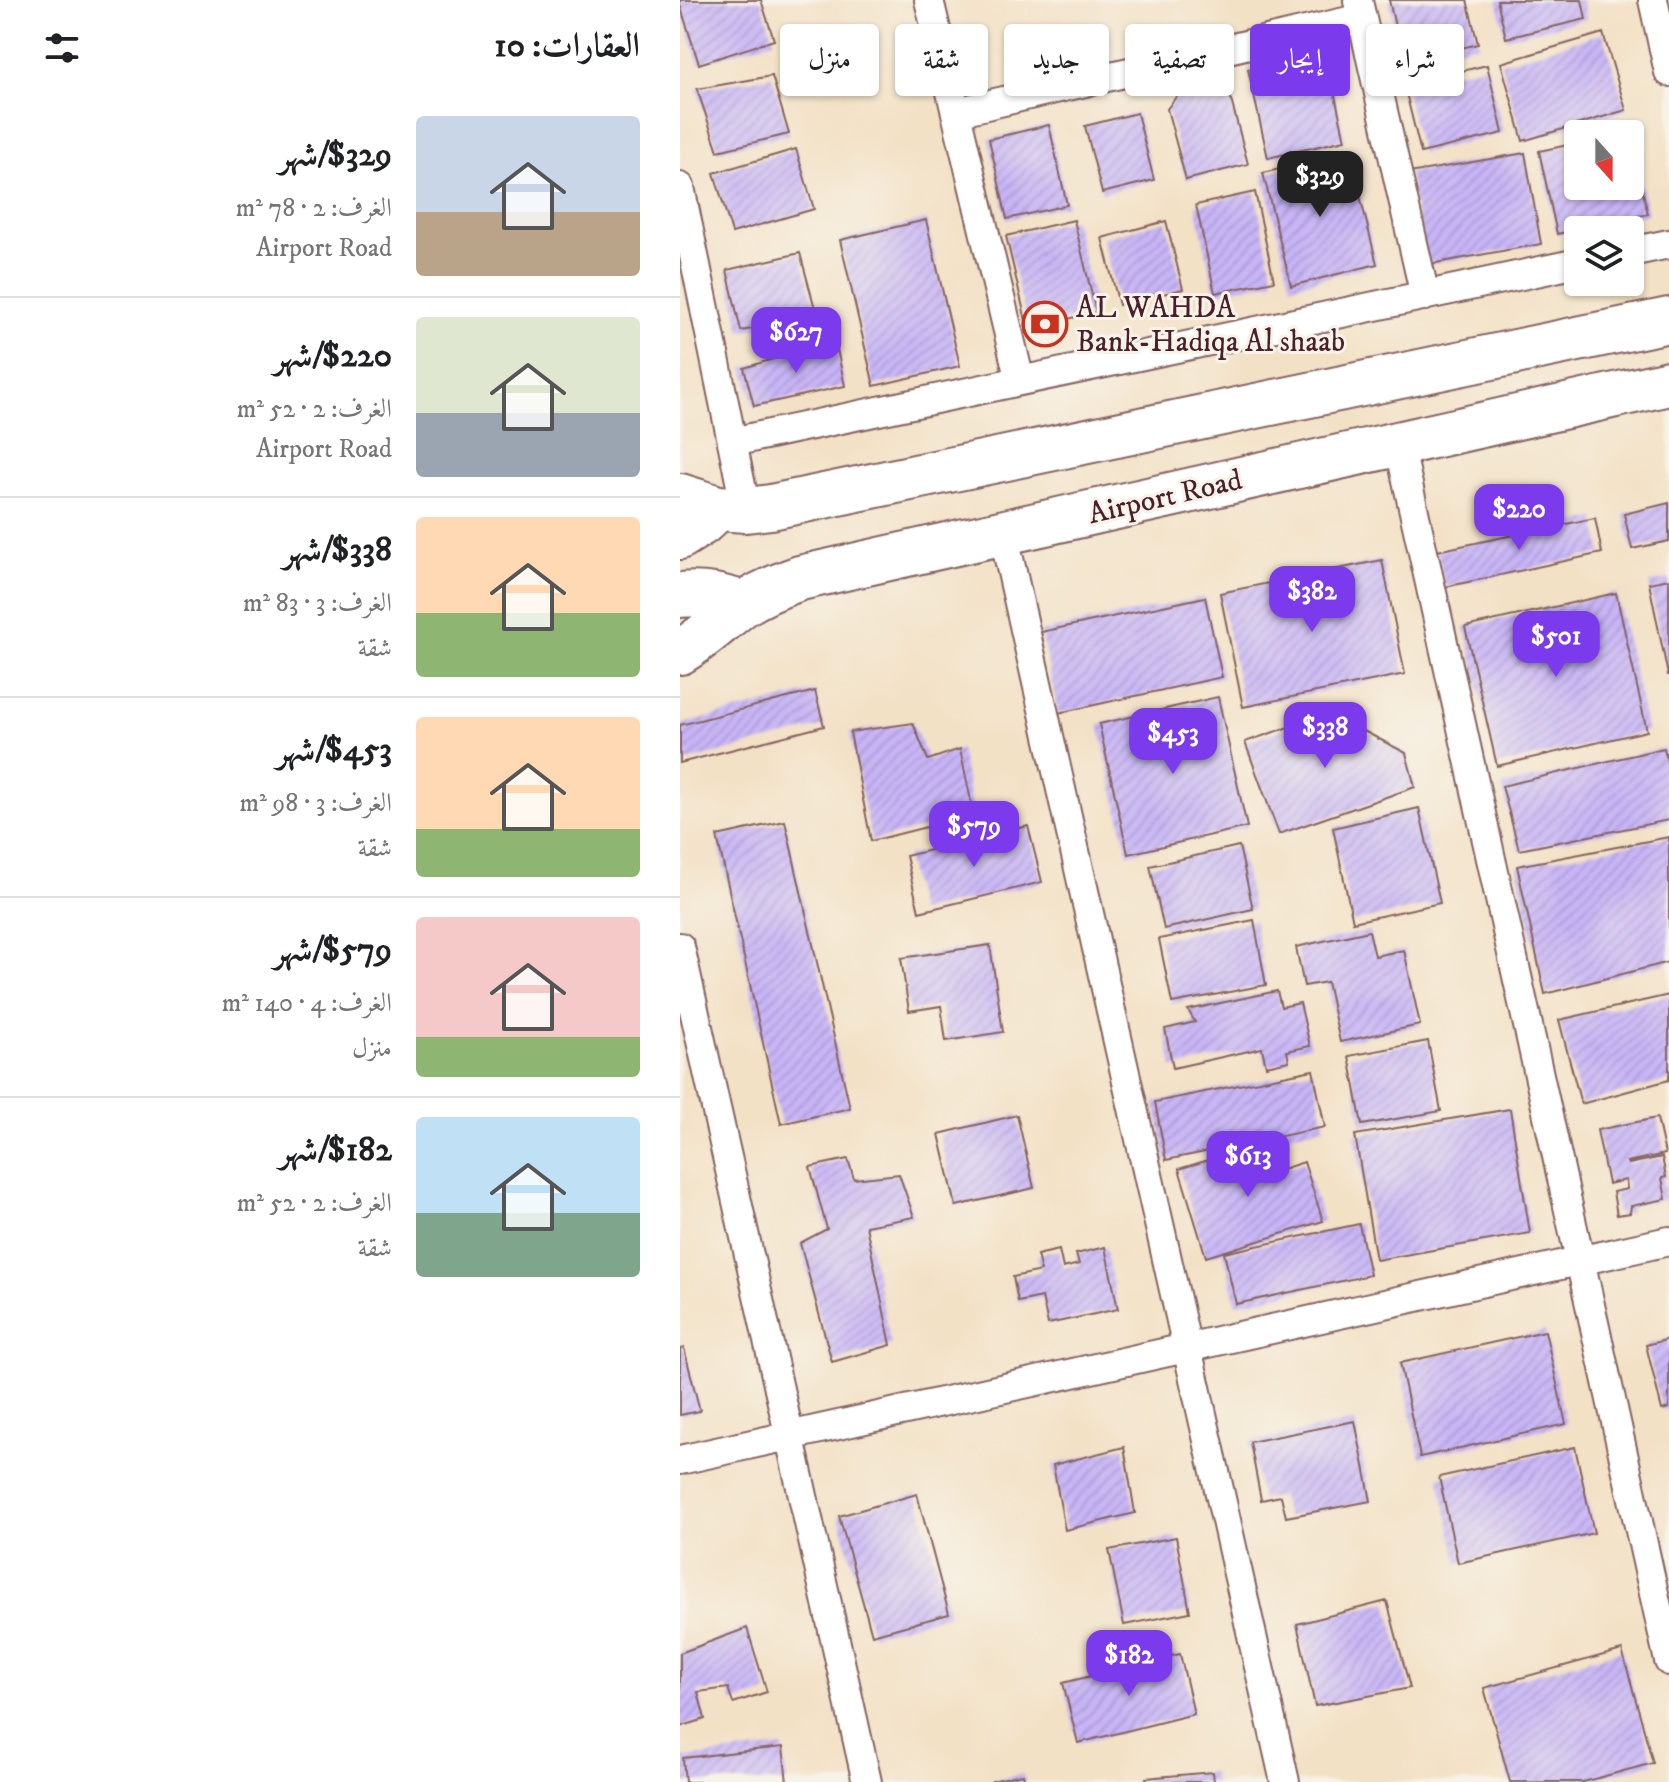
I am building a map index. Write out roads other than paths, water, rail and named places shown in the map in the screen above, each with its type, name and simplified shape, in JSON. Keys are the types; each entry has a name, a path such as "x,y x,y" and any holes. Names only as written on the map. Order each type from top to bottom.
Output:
{"highway":[{"path":"680,537 702,523 715,505 771,507 1669,320"},
{"name":"Airport Road","path":"680,652 744,604 770,589 800,578 1669,383"},
{"path":"680,595 721,596 744,604"}],"street":[{"path":"929,0 1020,381"},
{"path":"1653,0 1669,72"},
{"path":"956,112 1360,9 1425,296"},
{"path":"680,187 732,442 715,505"},
{"path":"1644,249 1669,244"},
{"path":"732,442 1564,266"},
{"path":"1399,444 1669,1661"},
{"path":"1003,532 1285,1782"},
{"path":"680,947 867,1782"},
{"path":"680,1460 1669,1241"}],"place":[{"name":"AL WAHDA Bank-Hadiqa Al shaab","path":"1045,324"}]}
